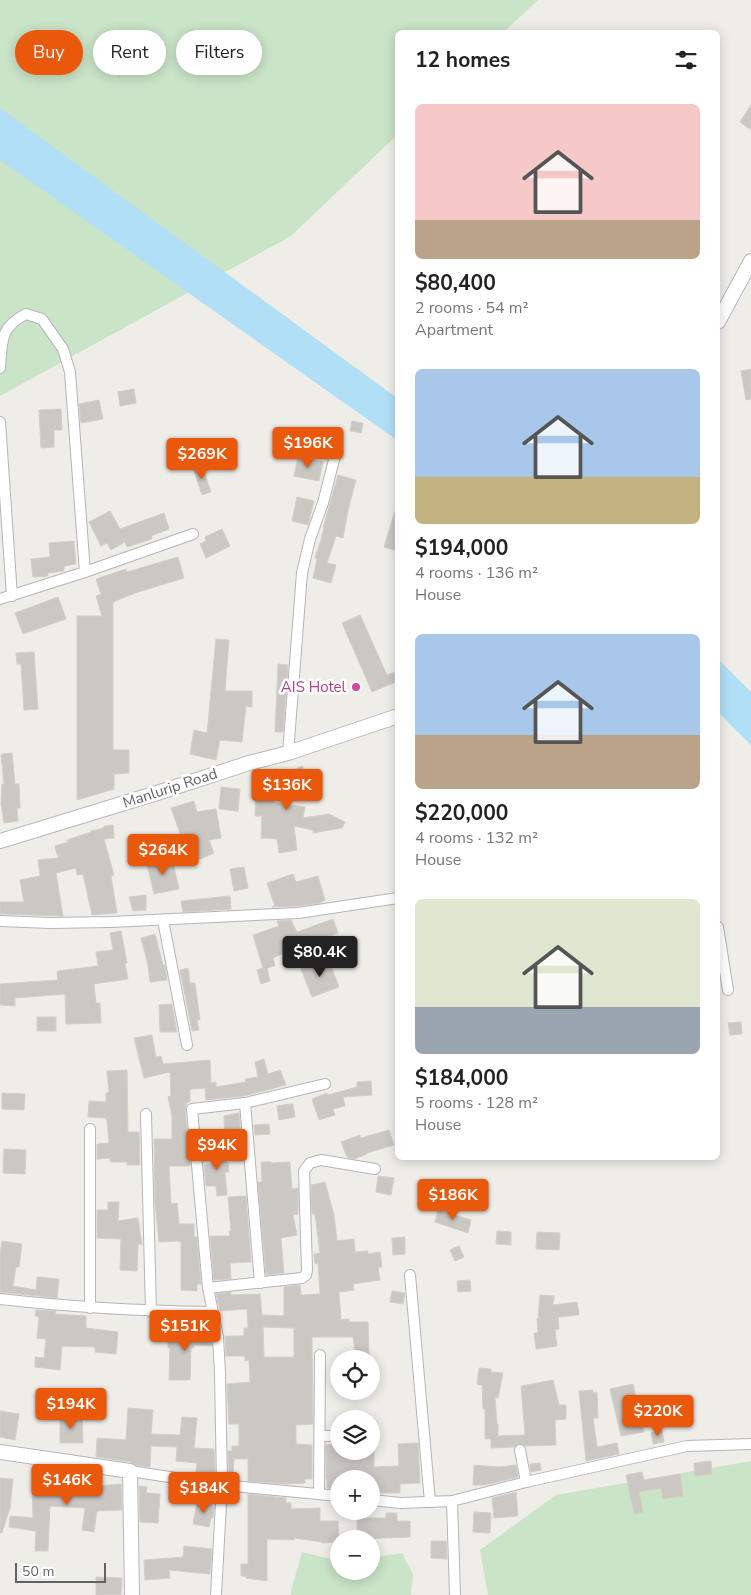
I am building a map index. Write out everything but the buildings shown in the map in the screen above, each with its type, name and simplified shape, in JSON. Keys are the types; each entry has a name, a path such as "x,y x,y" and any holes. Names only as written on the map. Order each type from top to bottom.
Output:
{"main road":[{"path":"720,318 751,260"},
{"name":"Manlurip Road","path":"0,841 249,763 288,753 395,717"},
{"path":"0,1452 130,1471 132,1595"}],"street":[{"path":"0,368 2,338 13,320 26,314 42,319 63,349 70,372 85,572"},
{"path":"0,422 12,596"},
{"path":"288,753 302,573 310,539 323,503 335,456"},
{"path":"0,600 193,534"},
{"path":"0,921 77,923 298,913 395,898"},
{"path":"163,920 187,1045"},
{"path":"720,940 728,990"},
{"path":"216,1595 222,1485 218,1338 208,1288 192,1110 245,1103 325,1084"},
{"path":"245,1103 260,1284"},
{"path":"146,1114 151,1312"},
{"path":"90,1129 90,1308"},
{"path":"208,1288 260,1284 302,1278 306,1275 304,1171 310,1163 321,1160 375,1169"},
{"path":"410,1275 430,1502"},
{"path":"0,1299 151,1312 212,1312"},
{"path":"319,1494 320,1355"},
{"path":"320,1436 330,1436"},
{"path":"380,1501 452,1501 526,1482 687,1446 751,1444"},
{"path":"520,1450 526,1482"},
{"path":"130,1471 222,1485 330,1495"},
{"path":"452,1501 455,1595"}],"green space":[{"path":"0,0 538,0 506,30 395,30 395,137 291,236 0,396"},
{"path":"751,1461 751,1595 488,1595 480,1550 556,1495"},
{"path":"302,1552 330,1559 330,1580 380,1580 380,1557 402,1553 413,1574 411,1595 291,1595"}],"water":[{"path":"0,108 395,397 395,439 0,160"},
{"path":"720,661 751,692 751,745 720,714"}],"place":[{"name":"AIS Hotel","path":"356,687"}]}
